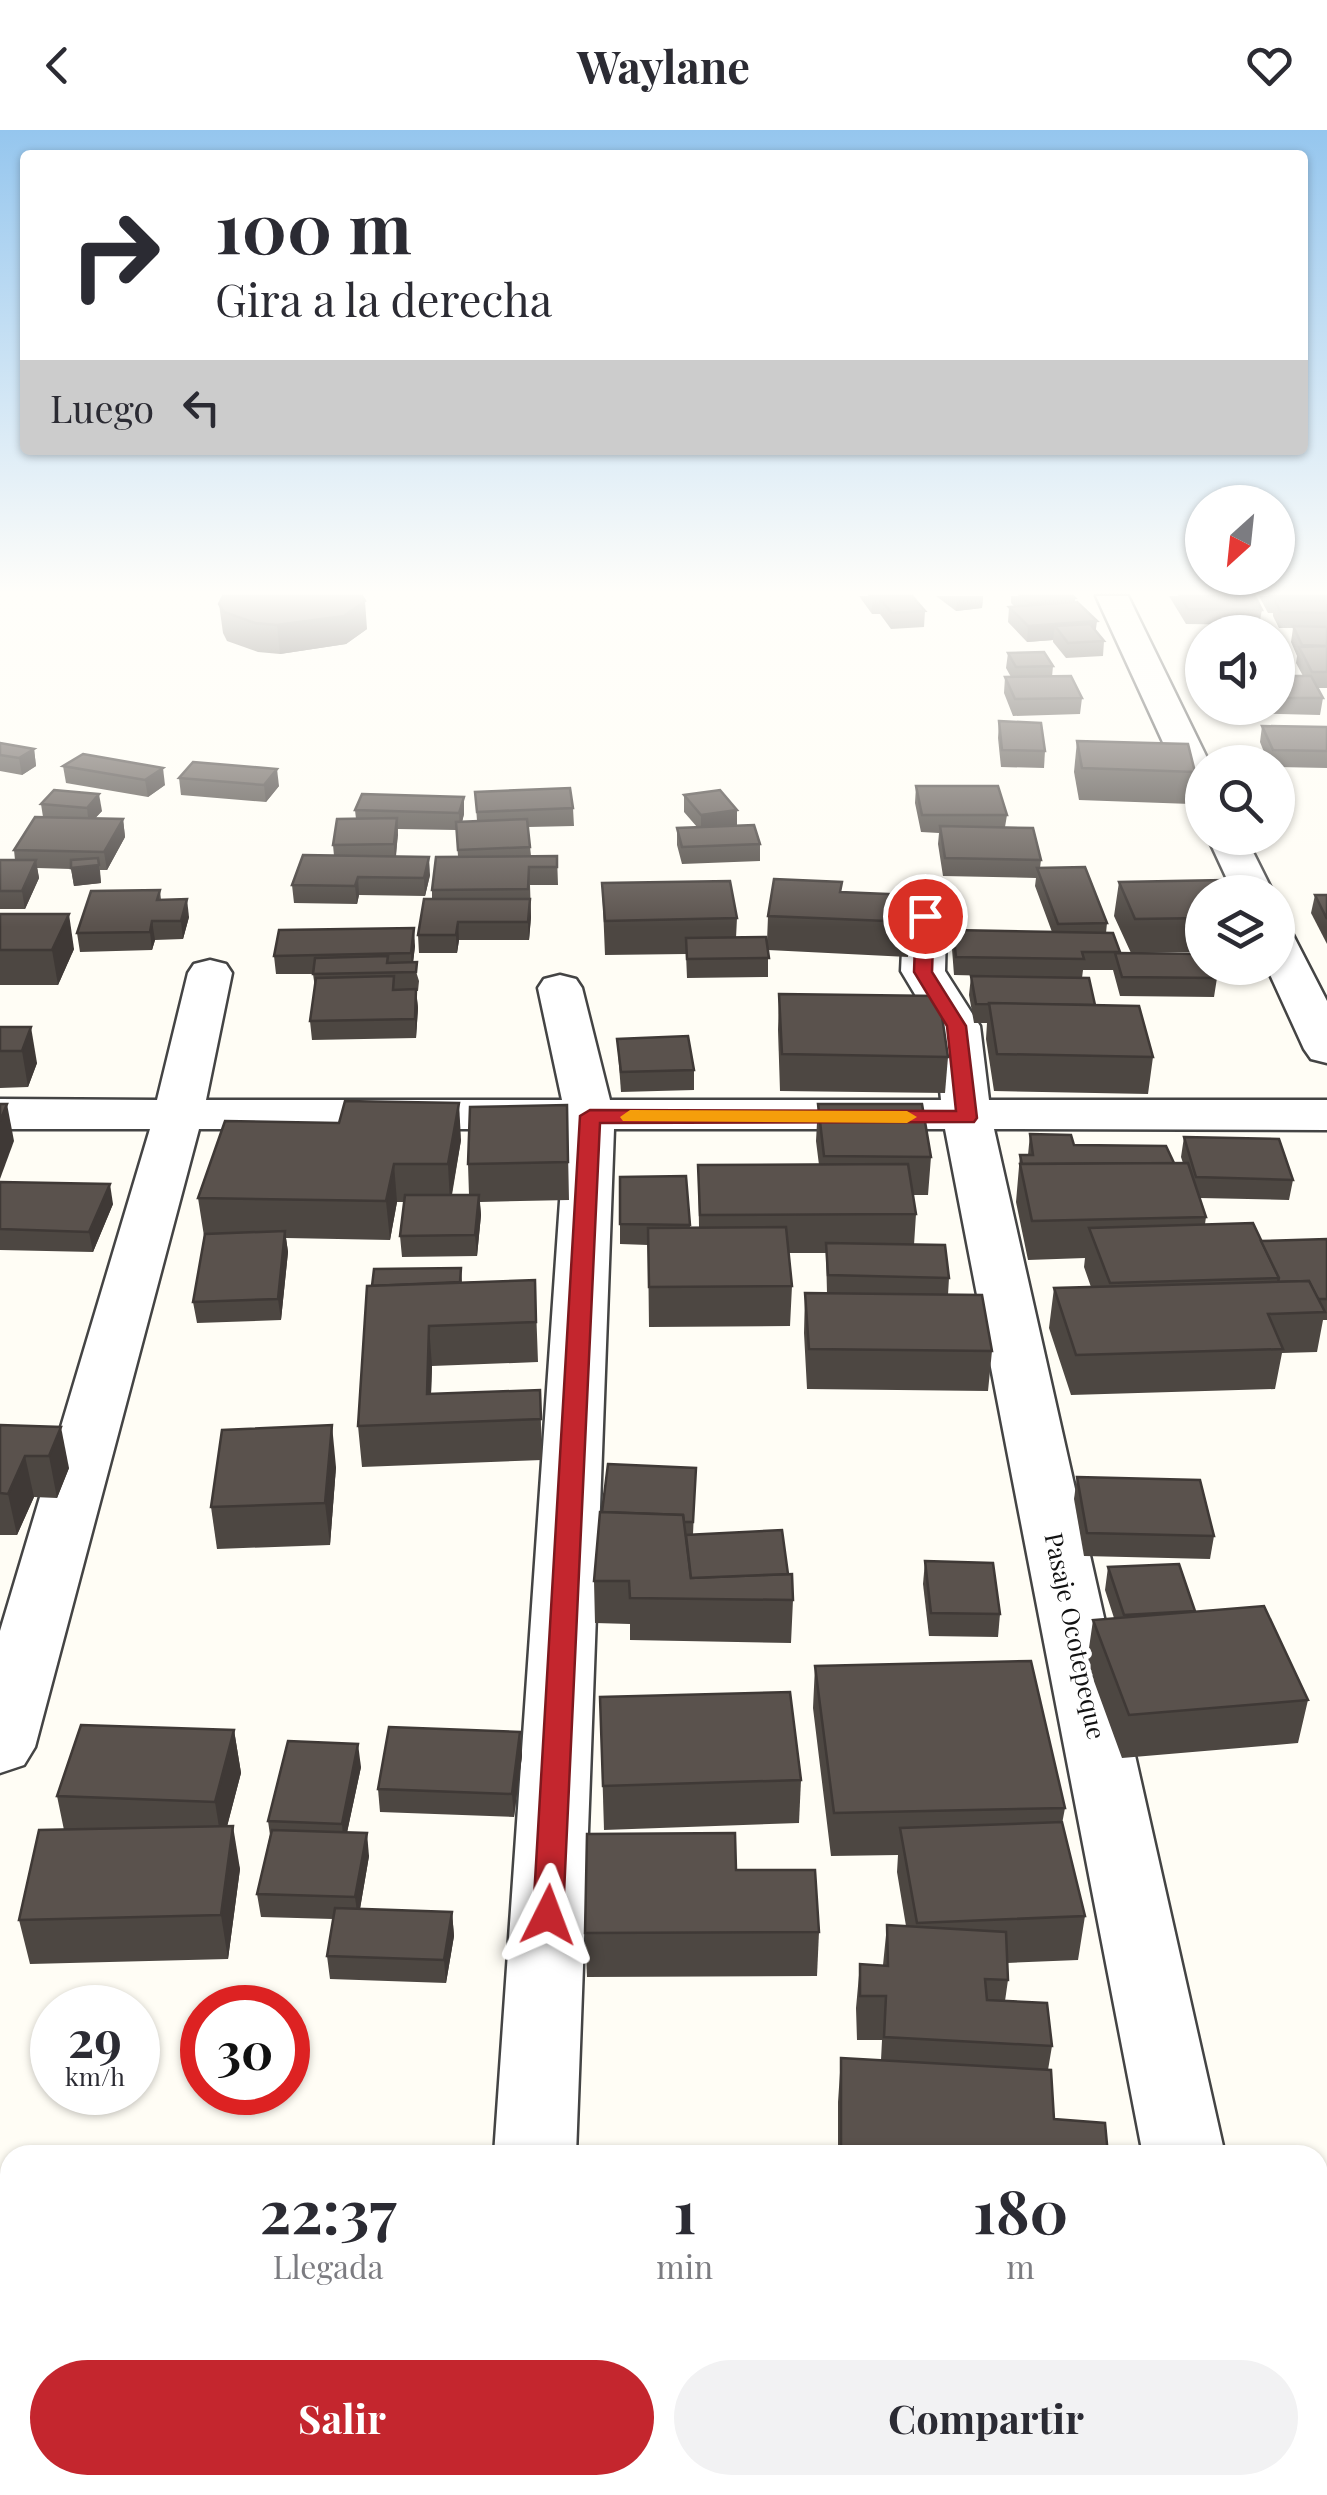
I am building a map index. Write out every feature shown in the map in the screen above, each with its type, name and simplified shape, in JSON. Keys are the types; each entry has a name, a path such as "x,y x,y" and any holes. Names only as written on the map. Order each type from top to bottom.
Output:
{"street":[{"path":"1164,706 1185,750"},
{"name":"Pasaje Ocotepeque","path":"926,889 923,972 957,1026 967,1118 1182,2145"},
{"path":"0,1747 178,1115 210,973"},
{"path":"1295,980 1327,1049"},
{"path":"536,2145 590,1116 560,988"},
{"path":"0,1114 967,1118 1327,1115"}],"building":[{"path":"999,721 1041,723 1045,751 1002,750"},
{"path":"1262,726 1327,727 1327,751 1271,745"},
{"path":"1077,741 1188,745 1185,745 1185,772 1082,768"},
{"path":"0,743 34,749 19,758 0,755"},
{"path":"83,754 163,768 145,780 63,766"},
{"path":"193,762 277,769 264,785 179,778"},
{"path":"916,786 998,786 1007,815 922,815"},
{"path":"570,788 573,808 477,812 475,792"},
{"path":"54,790 99,794 87,808 41,804"},
{"path":"720,790 737,810 701,815 684,795"},
{"path":"362,794 464,797 459,813 355,810"},
{"path":"35,817 123,819 104,852 14,850"},
{"path":"397,818 394,844 333,845 337,819"},
{"path":"527,819 530,847 458,850 456,822"},
{"path":"754,825 760,844 682,847 677,828"},
{"path":"940,826 1033,828 1041,860 945,858"},
{"path":"303,855 429,857 424,878 358,877 355,886 292,885"},
{"path":"557,856 557,867 529,867 528,889 432,890 436,857"},
{"path":"98,858 99,865 71,868 71,860"},
{"path":"0,860 36,860 22,891 0,891"},
{"path":"1085,867 1107,923 1058,924 1037,868"},
{"path":"774,879 842,882 840,892 911,895 910,922 768,916"},
{"path":"730,881 737,918 605,921 602,883"},
{"path":"1185,881 1185,918 1135,919 1119,882"},
{"path":"160,890 157,900 187,899 181,921 152,921 150,932 77,933 91,891"},
{"path":"1315,895 1327,895 1327,919"},
{"path":"424,899 530,899 528,922 458,922 456,935 418,935"},
{"path":"0,914 69,914 52,950 0,950"},
{"path":"414,928 411,953 274,956 279,930"},
{"path":"953,930 1113,933 1120,952 1082,952 1084,959 956,957"},
{"path":"766,937 769,958 687,959 686,938"},
{"path":"1115,953 1185,954 1185,978 1122,977"},
{"path":"388,956 387,963 417,962 416,972 313,974 315,958"},
{"path":"394,976 393,990 416,989 415,1019 310,1021 316,978"},
{"path":"971,976 1089,978 1095,1005 976,1004"},
{"path":"779,994 939,996 948,1057 782,1054"},
{"path":"989,1003 1139,1006 1153,1057 997,1054"},
{"path":"0,1027 31,1027 22,1051 0,1051"},
{"path":"688,1036 694,1070 621,1072 617,1039"},
{"path":"345,1101 459,1103 448,1164 394,1164 386,1201 198,1198 225,1121 339,1123"},
{"path":"818,1104 922,1104 931,1157 824,1156"},
{"path":"567,1105 568,1162 468,1164 470,1107"},
{"path":"1030,1134 1071,1135 1074,1145 1166,1146 1174,1163 1022,1164 1020,1155 1033,1155"},
{"path":"1184,1137 1279,1139 1293,1180 1196,1177"},
{"path":"1188,1163 1206,1217 1032,1221 1020,1164"},
{"path":"908,1164 916,1214 700,1215 698,1165"},
{"path":"686,1176 690,1225 620,1224 620,1177"},
{"path":"0,1182 110,1184 89,1232 0,1229"},
{"path":"405,1195 479,1195 475,1235 400,1236"},
{"path":"1253,1223 1279,1278 1110,1283 1089,1228"},
{"path":"786,1227 792,1286 649,1287 648,1228"},
{"path":"285,1231 278,1299 193,1302 205,1234"},
{"path":"1327,1239 1327,1299 1318,1299 1309,1281 1278,1282 1261,1241"},
{"path":"826,1243 945,1245 949,1278 828,1275"},
{"path":"461,1268 460,1282 372,1286 374,1269"},
{"path":"535,1280 536,1322 429,1326 427,1394 540,1390 541,1419 358,1426 367,1286"},
{"path":"1309,1281 1325,1312 1268,1314 1283,1349 1076,1355 1054,1288"},
{"path":"805,1293 982,1295 992,1351 809,1349"},
{"path":"0,1425 61,1427 49,1456 25,1456 8,1494 0,1493"},
{"path":"332,1425 325,1503 211,1507 222,1430"},
{"path":"608,1464 696,1468 693,1522 684,1522 683,1515 602,1512"},
{"path":"1077,1477 1200,1480 1214,1536 1087,1533"},
{"path":"600,1512 683,1515 691,1578 792,1574 793,1600 630,1598 629,1581 594,1581"},
{"path":"782,1530 788,1574 691,1578 686,1535"},
{"path":"925,1561 993,1563 1000,1614 931,1613"},
{"path":"1179,1564 1195,1611 1124,1615 1108,1567"},
{"path":"1264,1606 1308,1700 1129,1715 1093,1620"},
{"path":"1031,1661 1065,1808 834,1813 815,1666"},
{"path":"790,1692 801,1780 603,1786 600,1697"},
{"path":"81,1725 234,1730 215,1802 57,1796"},
{"path":"389,1727 520,1732 512,1794 378,1789"},
{"path":"288,1741 358,1744 342,1824 268,1821"},
{"path":"1062,1822 1085,1916 917,1923 900,1828"},
{"path":"233,1826 221,1915 19,1920 39,1830"},
{"path":"272,1830 367,1833 355,1897 257,1894"},
{"path":"735,1833 736,1870 815,1870 819,1932 585,1933 587,1834"},
{"path":"335,1908 452,1912 444,1960 327,1956"},
{"path":"887,1925 1006,1932 1008,1980 985,1979 987,2000 1047,2003 1052,2046 884,2037 886,1996 860,1996 860,1964 888,1966"},
{"path":"841,2058 1051,2070 1054,2119 1105,2123 1107,2145 841,2145"}],"slow traffic":[{"path":"630,1117 907,1117"}],"route":[{"path":"548,1915 590,1116 967,1118 957,1026 923,972 925,916"}]}
